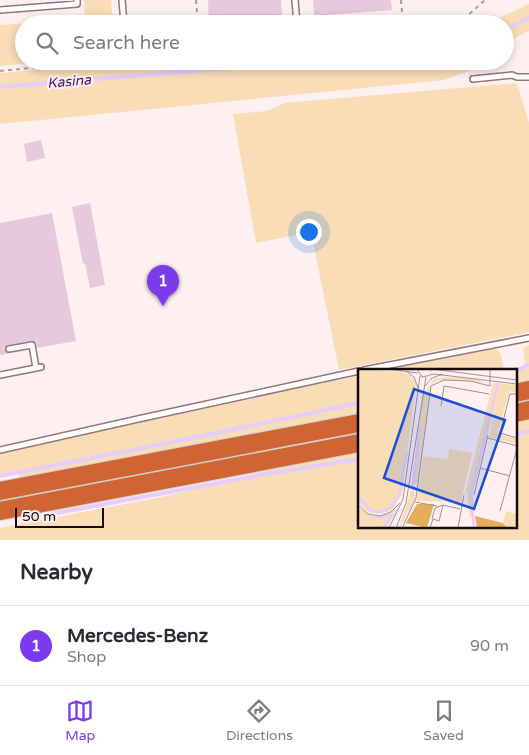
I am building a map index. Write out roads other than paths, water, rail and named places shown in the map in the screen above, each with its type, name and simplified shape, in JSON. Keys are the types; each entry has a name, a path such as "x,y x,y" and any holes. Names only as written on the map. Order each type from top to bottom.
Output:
{"highway":[{"path":"516,393 529,390"},
{"path":"516,413 529,410"},
{"path":"1,491 358,423"},
{"path":"2,511 358,443"}],"lane":[{"path":"0,10 77,4 77,0"},
{"path":"122,0 123,15"},
{"path":"295,0 296,15"},
{"path":"473,79 512,75 529,77"},
{"path":"369,369 529,338"},
{"path":"0,375 39,368 32,345 9,349"},
{"path":"0,450 358,371"}],"waterway":[{"name":"Kasina","path":"514,26 529,18"},
{"name":"Kasina","path":"0,87 207,70"},
{"path":"516,370 527,365"},
{"path":"0,476 358,403"},
{"path":"516,434 529,431"},
{"path":"46,515 255,476 358,459"}],"place":[{"name":"Mercedes-Benz","path":"163,306"}]}
